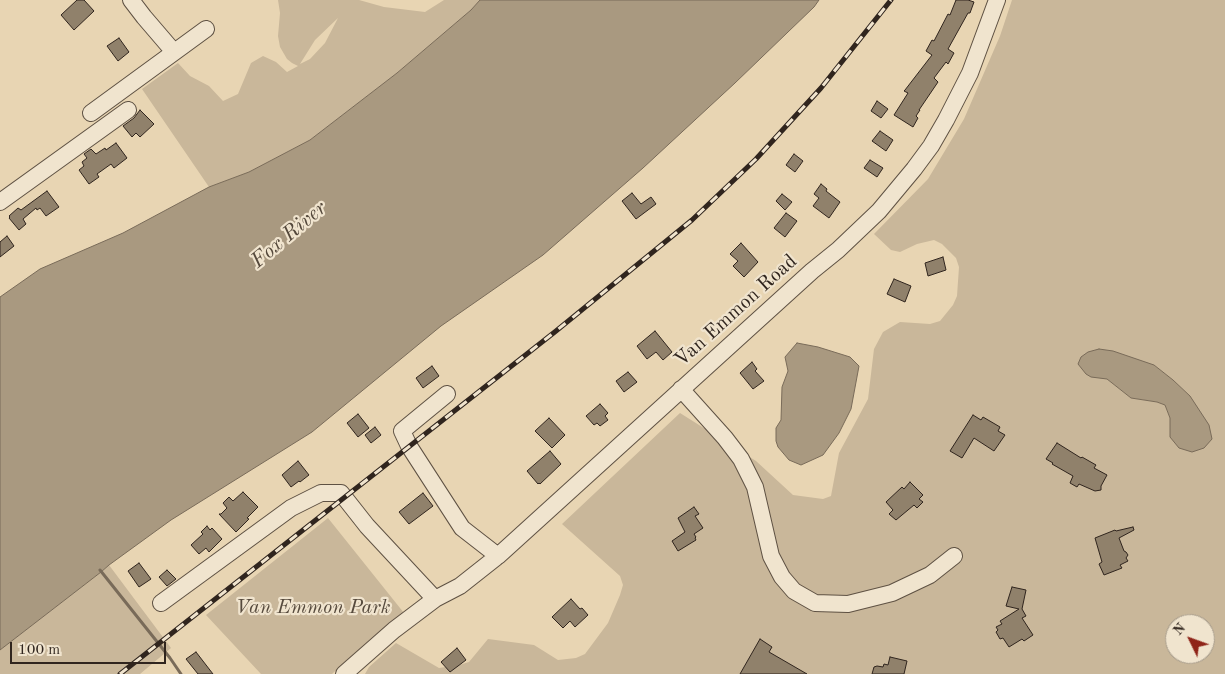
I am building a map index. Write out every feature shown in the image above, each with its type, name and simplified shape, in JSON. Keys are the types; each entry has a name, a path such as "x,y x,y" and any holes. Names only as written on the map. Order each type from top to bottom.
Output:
{"street":[{"path":"132,0 174,52"},
{"name":"Van Emmon Road","path":"344,674 394,630 435,599 460,586 498,556 812,271 864,227 896,192 924,156 952,110 975,60 997,0"},
{"path":"91,113 206,29"},
{"path":"0,202 128,110"},
{"path":"681,389 741,458 755,486 771,556 782,577 794,591 815,603 848,604 892,593 930,575 954,556"},
{"path":"447,394 402,431 409,446 462,528 498,556"},
{"path":"161,603 291,508 320,493 341,493 367,526 435,599"}],"green space":[{"path":"278,0 359,0 384,7 425,12 444,0 480,0 471,10 397,73 310,140 249,172 209,187 142,89 178,63 190,76 209,86 223,101 238,94 251,63 263,56 276,62 287,72 298,66 287,59 280,47 278,36 280,13","holes":["338,18 325,43 310,59 300,64 315,40"]},
{"path":"1012,0 1225,0 1225,674 365,674 369,667 396,643 439,668 469,662 488,639 534,645 558,660 576,658 585,654 608,623 623,585 620,576 562,524 680,413 756,461 793,495 823,499 831,496 839,453 868,399 874,349 883,332 900,322 930,324 940,321 953,305 957,296 959,267 956,258 942,244 934,240 917,244 900,252 891,250 874,234 928,179 964,119 1000,36","holes":["1154,365 1190,396 1170,437 1170,418 1165,405 1131,398 1107,379"]},
{"name":"Van Emmon Park","path":"328,518 404,613 369,640 332,674 261,674 206,615"},
{"path":"109,565 171,648 140,674 0,674 0,650"}],"water":[{"name":"Fox River","path":"480,0 819,0 735,83 643,168 543,255 441,326 312,432 171,520 109,565 0,650 0,297 40,269 123,233 209,187 249,172 310,140 397,73 471,10"},
{"path":"797,343 850,357 859,366 851,409 839,433 823,455 801,465 789,460 778,447 776,441 776,428 781,420 782,387 788,371 785,357"},
{"path":"1099,349 1113,351 1154,365 1173,380 1190,396 1209,425 1212,439 1204,448 1192,452 1179,448 1170,437 1170,418 1165,405 1131,398 1107,379 1091,377 1086,374 1078,364 1081,357 1088,352"}],"building":[{"path":"77,0 84,0 94,11 74,30 61,15"},
{"path":"956,0 974,2 970,13 968,13 948,49 954,53 948,64 946,62 934,78 938,82 919,110 916,116 918,118 913,127 894,115 908,93 904,91 932,55 926,51 932,40 934,41 948,14 950,15"},
{"path":"119,38 129,52 118,61 107,46"},
{"path":"877,101 888,109 881,118 871,111"},
{"path":"140,110 154,124 140,137 136,133 132,137 123,126 134,118"},
{"path":"880,131 893,140 886,151 872,141"},
{"path":"116,143 127,158 114,168 111,164 97,174 99,177 89,184 79,170 84,166 82,162 87,158 84,154 91,149 96,154"},
{"path":"794,154 803,161 795,172 786,165"},
{"path":"870,160 883,168 877,177 864,168"},
{"path":"821,184 827,189 826,191 840,202 829,218 813,206 819,198 814,194"},
{"path":"47,191 59,207 46,216 40,208 37,210 36,208 23,219 26,224 19,230 9,216 18,208 21,210"},
{"path":"632,193 641,204 651,197 656,204 636,219 622,201"},
{"path":"782,194 792,202 785,210 776,201"},
{"path":"786,213 797,221 785,237 774,228"},
{"path":"7,236 14,246 0,257 0,242"},
{"path":"741,243 758,262 744,277 733,266 738,261 730,254"},
{"path":"943,257 946,270 928,276 925,263"},
{"path":"894,279 911,286 905,302 887,294"},
{"path":"655,331 672,352 663,360 656,352 647,359 637,346"},
{"path":"752,362 757,369 755,371 764,381 753,389 740,373"},
{"path":"432,366 439,376 423,388 416,378"},
{"path":"628,372 637,382 624,392 616,381"},
{"path":"600,404 608,413 605,416 608,420 600,426 597,423 594,425 586,416"},
{"path":"358,414 369,428 358,437 347,423"},
{"path":"973,415 981,420 983,417 1000,427 998,431 1005,435 994,451 974,438 962,458 950,451"},
{"path":"549,418 565,435 552,448 535,431"},
{"path":"375,427 381,435 371,443 365,435"},
{"path":"1057,443 1096,465 1094,468 1107,475 1101,490 1095,491 1079,484 1077,487 1070,483 1073,476 1046,459"},
{"path":"550,451 561,464 538,484 527,471"},
{"path":"298,461 309,475 291,487 282,475"},
{"path":"910,482 923,495 919,499 923,502 917,508 914,505 896,520 889,514 893,510 886,502 902,487 904,489"},
{"path":"243,492 258,507 236,532 219,514 227,508 223,503 229,497 233,501"},
{"path":"423,493 433,506 409,524 399,512"},
{"path":"694,507 699,514 695,516 703,528 694,534 696,540 678,551 672,541 685,532 678,518"},
{"path":"207,526 210,530 212,528 222,539 209,552 206,548 199,554 191,545 203,534 201,532"},
{"path":"1133,527 1134,530 1119,538 1124,551 1128,555 1126,558 1128,561 1120,565 1122,568 1104,575 1099,564 1102,562 1095,538 1115,530"},
{"path":"139,563 151,579 139,587 128,571"},
{"path":"167,570 176,579 167,586 159,577"},
{"path":"1012,587 1026,590 1022,609 1026,616 1022,618 1033,635 1009,647 1003,638 1000,639 996,632 998,630 996,627 1002,624 1000,621 1019,609 1006,606"},
{"path":"571,599 588,615 575,627 570,621 563,628 552,617"},
{"path":"760,639 772,647 769,652 807,674 740,674"},
{"path":"457,648 466,660 450,672 441,662"},
{"path":"196,652 213,674 198,674 186,659"},
{"path":"890,657 907,661 904,674 872,674 874,667 883,667 884,664 888,665"}],"waterway":[{"path":"100,570 181,674"}],"railway":[{"path":"120,674 556,331 692,220 756,159 821,88 891,0"}]}
